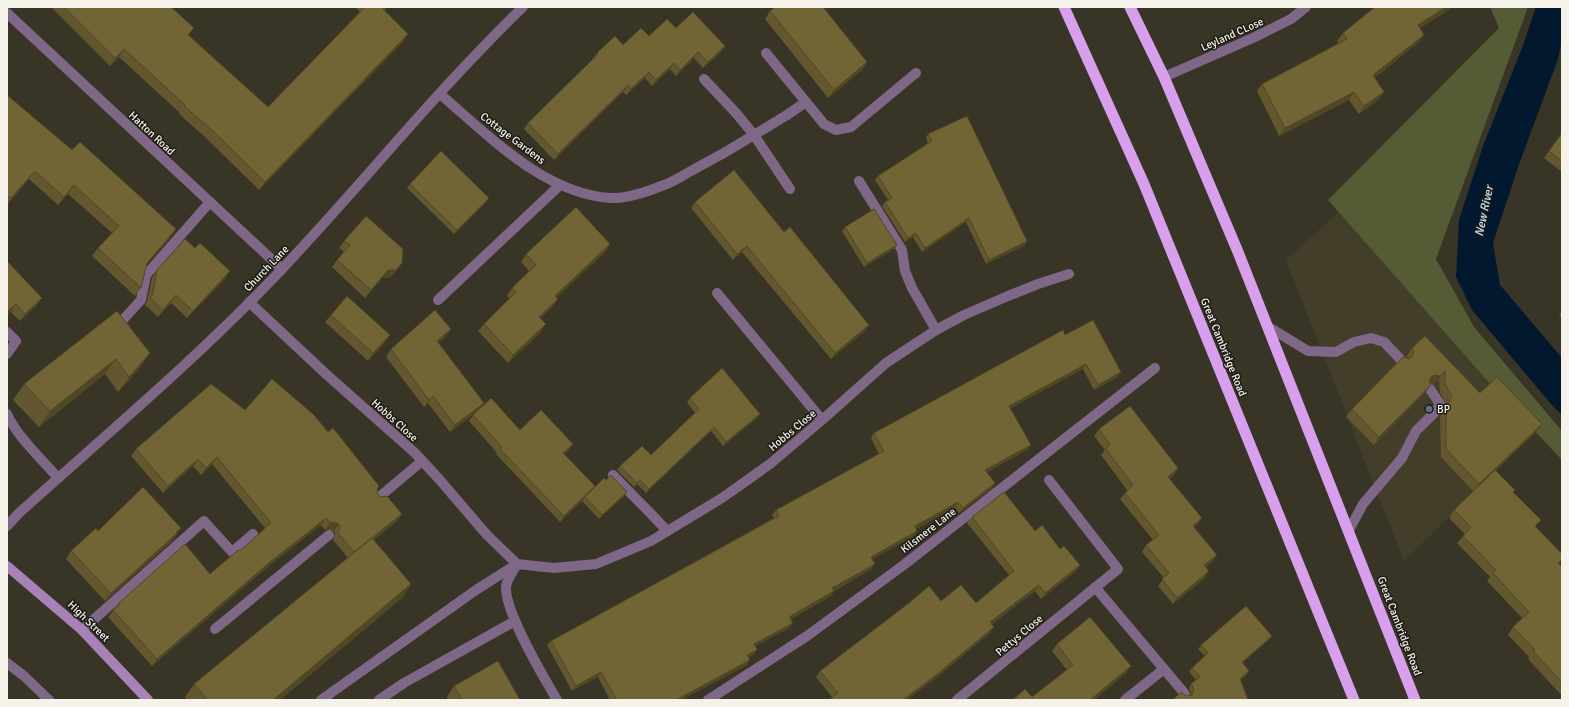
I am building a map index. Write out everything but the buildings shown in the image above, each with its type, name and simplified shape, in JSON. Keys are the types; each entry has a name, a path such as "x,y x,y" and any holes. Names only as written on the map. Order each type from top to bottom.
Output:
{"highway":[{"name":"Great Cambridge Road","path":"1064,7 1144,184 1354,700"},
{"name":"Great Cambridge Road","path":"1130,7 1164,77 1267,326 1415,700"}],"main road":[{"name":"High Street","path":"7,566 82,630 148,700"}],"street":[{"name":"Church Lane","path":"7,526 58,478 170,378 282,269 476,54 523,7"},
{"name":"Leyland CLose","path":"1164,77 1255,37 1291,19 1306,7"},
{"name":"Hatton Road","path":"7,13 282,269"},
{"path":"766,53 824,124 836,130 851,127 916,73"},
{"path":"704,79 736,113 754,136 790,189"},
{"name":"Cottage Gardens","path":"440,94 524,164 560,185 574,191 612,198 640,193 666,184 754,136 806,102"},
{"path":"859,181 902,250 905,271 912,288 936,330"},
{"path":"438,300 560,185"},
{"path":"131,334 120,323 141,300 146,275 210,202"},
{"name":"Hobbs Close","path":"249,302 422,461 487,535 517,564 554,568 596,564 651,541 722,498 770,464 822,420 886,362 936,330 964,315 1008,296 1069,274"},
{"path":"717,293 822,420"},
{"path":"1267,326 1308,351 1336,352 1354,342 1370,338 1384,342 1402,361"},
{"path":"7,332 16,342 7,354"},
{"name":"Kilsmere Lane","path":"708,700 807,636 1027,469 1155,368"},
{"path":"1349,530 1363,504 1402,458 1416,432 1436,412 1440,404 1430,389"},
{"path":"7,414 27,442 58,478"},
{"path":"378,498 422,461"},
{"path":"613,475 638,501 650,511 667,531"},
{"name":"Pettys Close","path":"957,700 1118,568 1049,480"},
{"path":"82,630 204,521 232,552 253,534"},
{"path":"215,629 329,535"},
{"path":"517,564 506,585 508,600 515,621 557,700"},
{"path":"321,700 476,590 517,564"},
{"path":"1094,587 1185,694"},
{"path":"379,700 404,683 515,621"},
{"path":"7,663 24,676 49,700"},
{"path":"1125,700 1164,668"}],"shaded area":[{"name":"BP","path":"1339,212 1491,385 1536,432 1404,561 1286,260"}],"green space":[{"path":"1490,7 1528,7 1436,259 1474,327 1562,431 1562,460 1491,385 1328,200 1499,28"}],"water":[{"name":"New River","path":"1536,7 1562,7 1562,40 1558,59 1518,167 1493,243 1500,285 1562,358 1562,415 1472,310 1456,277 1459,220 1483,146 1522,48"}],"place":[{"name":"BP","path":"1429,409"}]}
